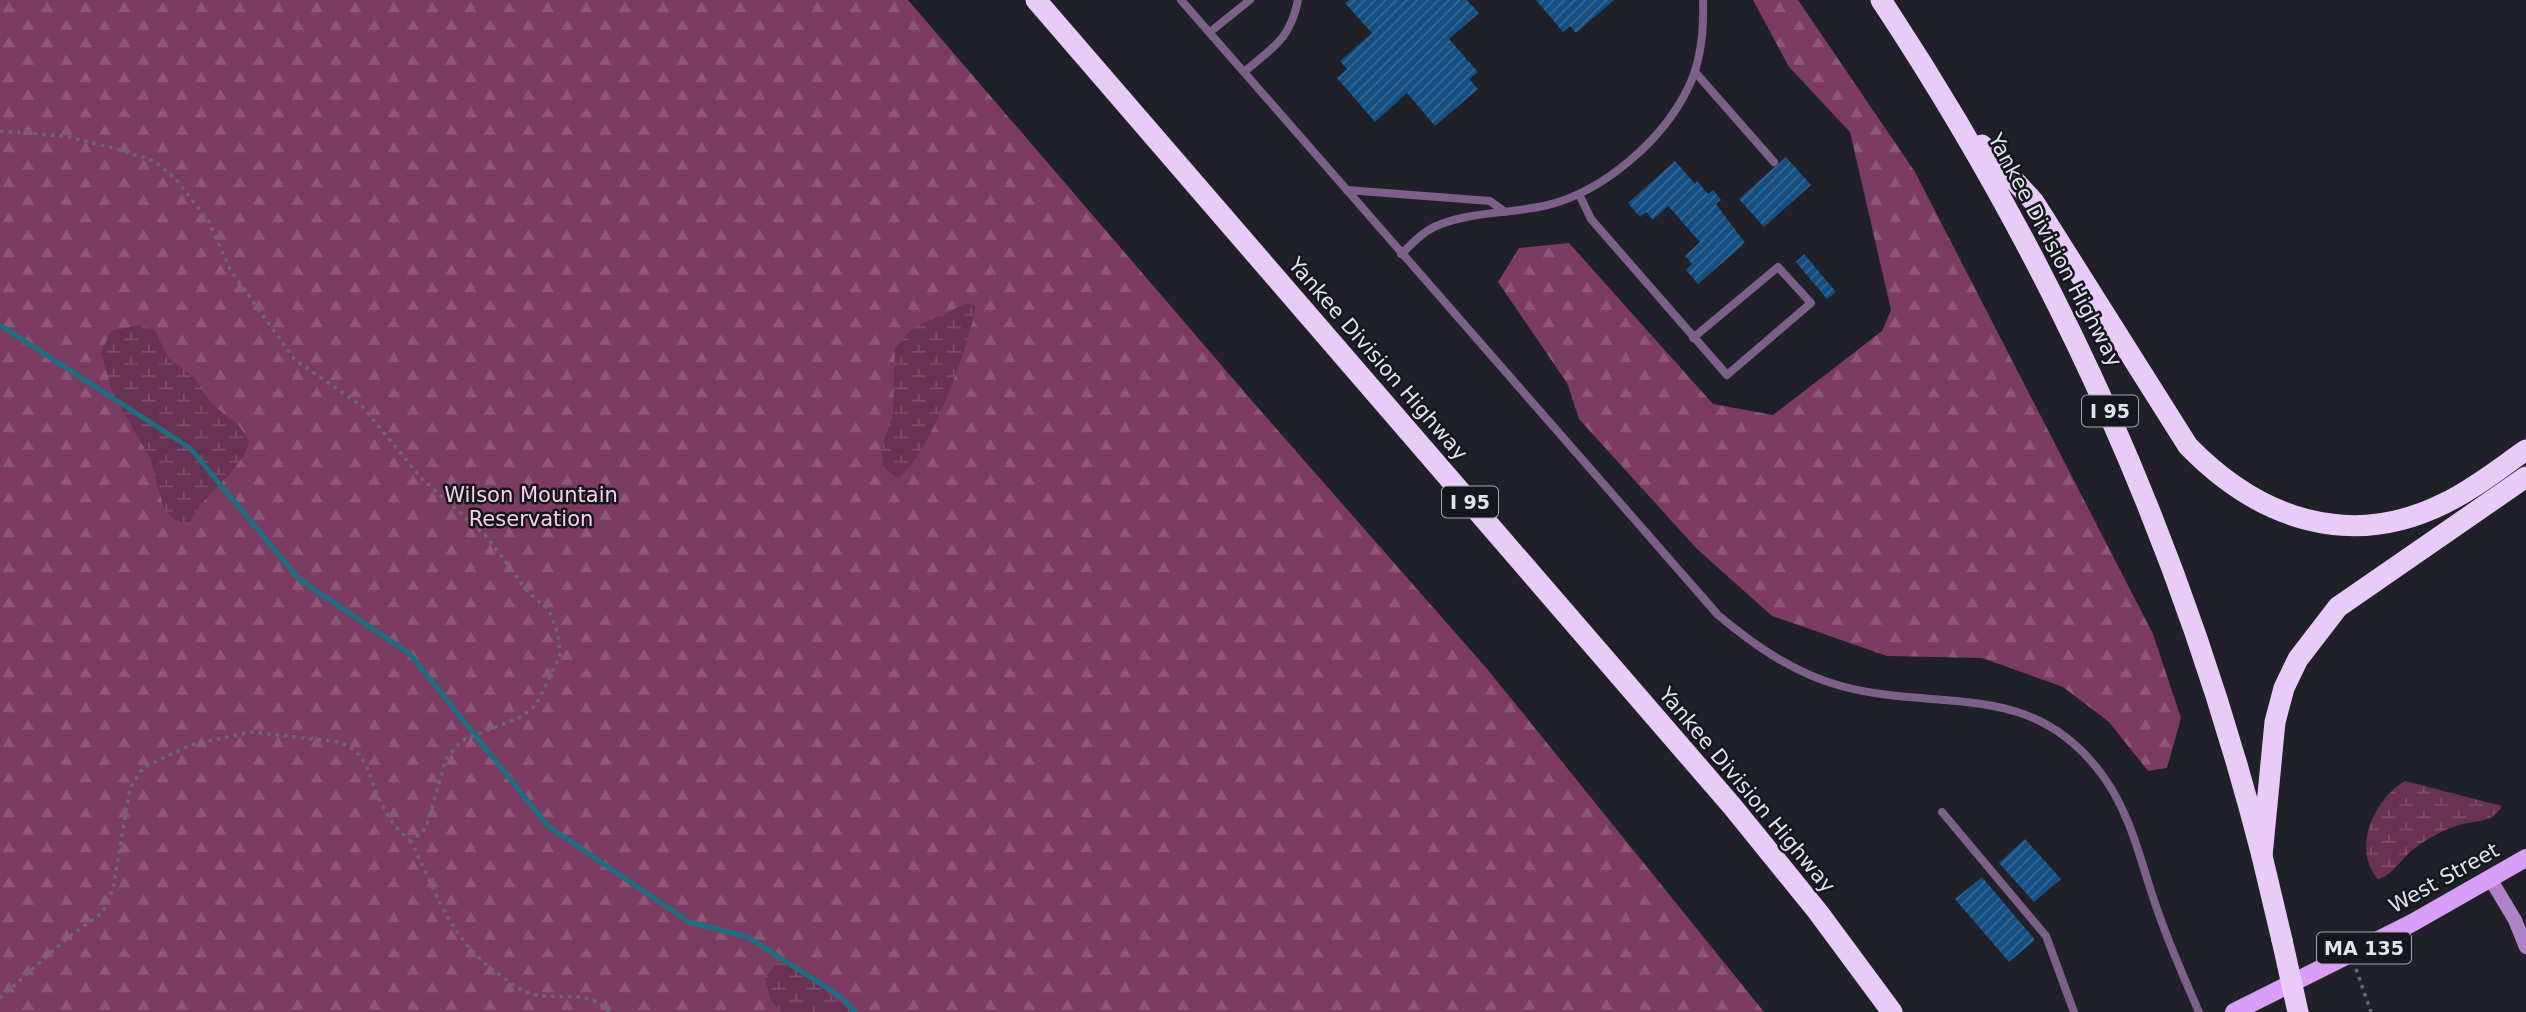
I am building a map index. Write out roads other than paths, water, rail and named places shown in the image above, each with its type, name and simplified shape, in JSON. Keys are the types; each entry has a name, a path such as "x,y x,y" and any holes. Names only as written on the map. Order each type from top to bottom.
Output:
{"highway":[{"name":"Yankee Division Highway","path":"1036,0 1732,807 1811,903 1892,1012"},
{"name":"Yankee Division Highway","path":"1881,0 1956,118 2056,298 2129,454 2213,682 2262,856"},
{"path":"1956,118 2034,202 2188,446 2213,472 2254,500 2295,518 2327,524 2371,523 2401,518 2444,503 2526,450"},
{"path":"2262,856 2275,722 2284,688 2306,644 2338,607 2362,588 2526,477"},
{"name":"I 95","path":"2262,856 2298,1012"}],"main road":[{"name":"West Street","path":"2234,1012 2349,955 2491,880 2526,858"},
{"path":"2491,880 2515,920 2526,947"}],"lane":[{"path":"1181,0 1718,615 1754,645 1787,664 1842,686 1903,697 1997,704 2044,724 2088,758 2112,790 2130,826 2164,930 2199,1012"},
{"path":"1210,32 1250,0"},
{"path":"1244,72 1285,37 1293,24 1298,0"},
{"path":"1401,254 1434,227 1461,219 1549,205 1579,194 1605,179 1651,138 1678,107 1695,72 1702,35 1703,0"},
{"path":"1695,72 1774,162"},
{"path":"1347,190 1490,201 1505,212"},
{"path":"1579,194 1591,219 1693,338 1727,375 1811,303 1778,267 1693,338"},
{"path":"1942,812 2046,936 2074,1012"}],"waterway":[{"path":"0,325 190,448 299,579 410,654 548,826 689,922 748,937 841,997 855,1012"}],"park label":[{"name":"Wilson Mountain Reservation","path":"531,507"}]}
